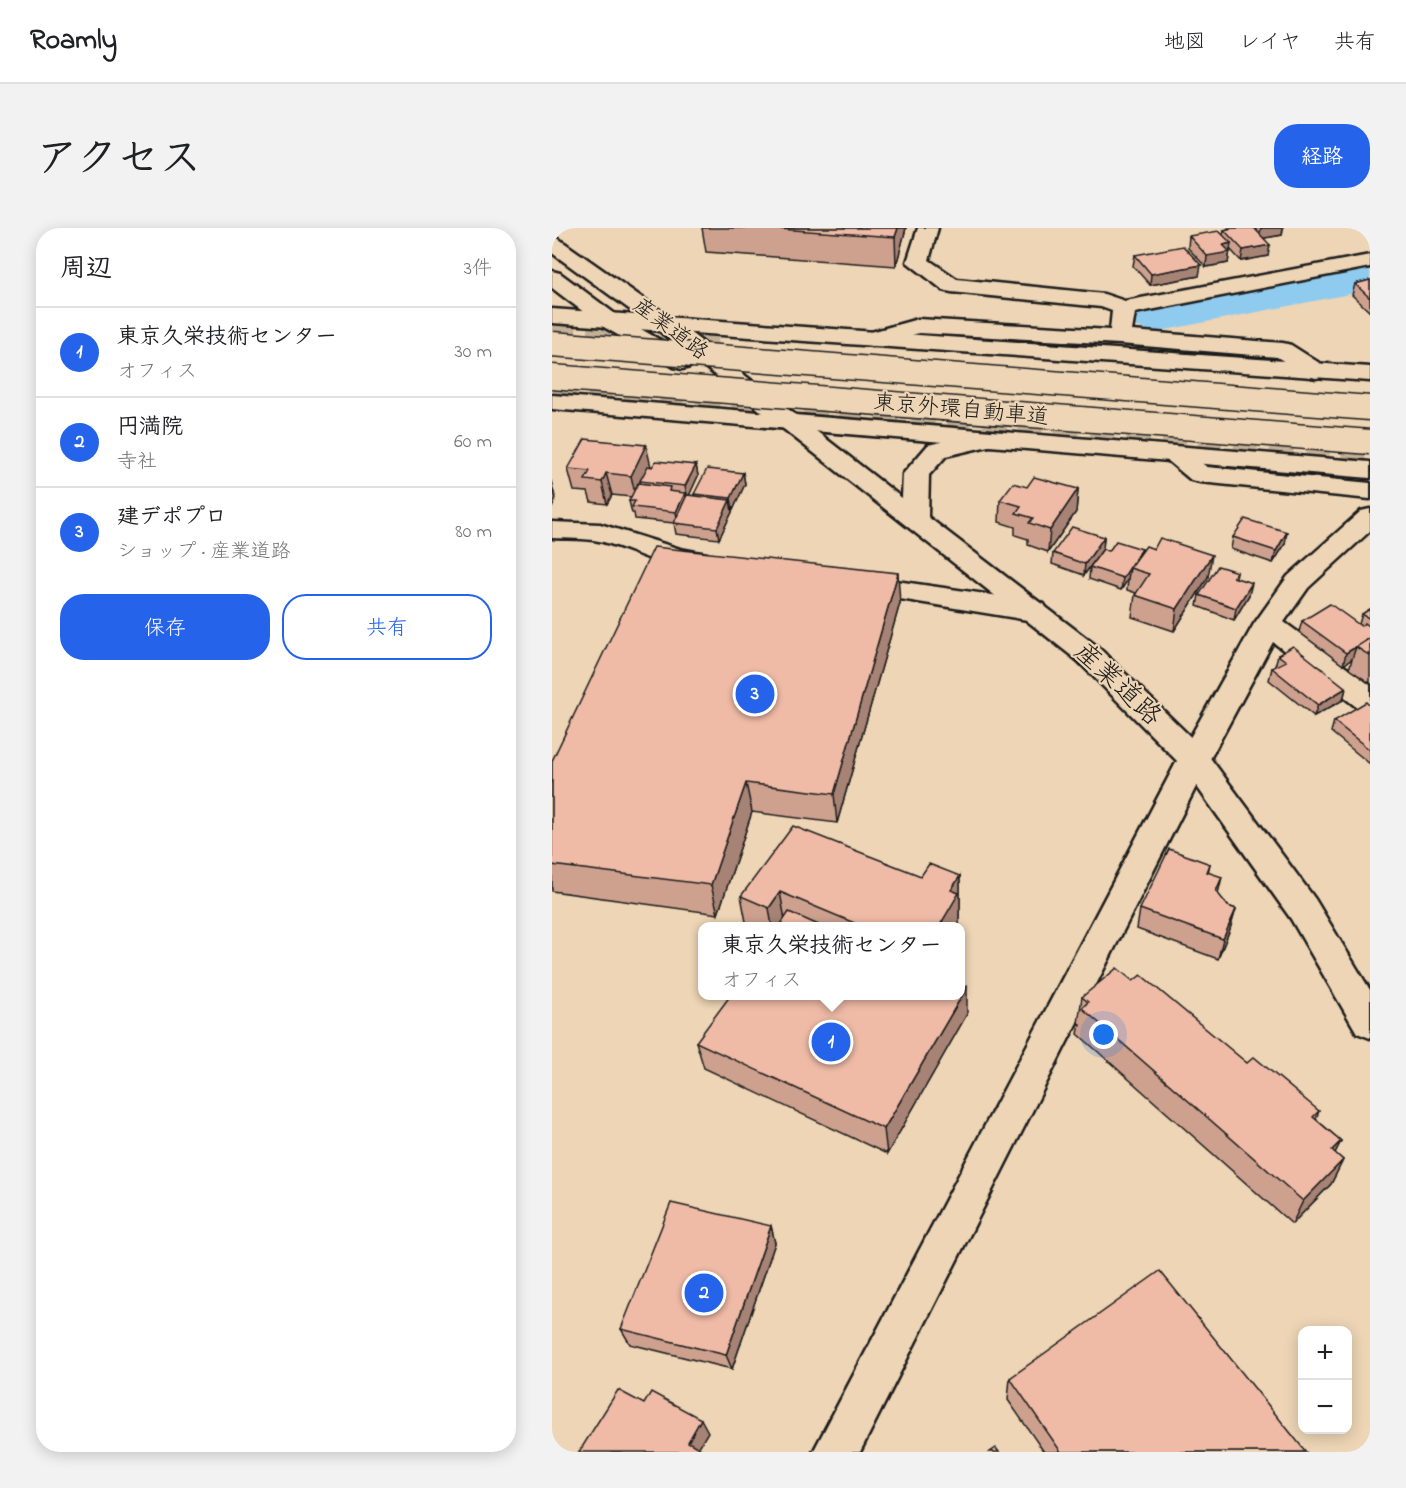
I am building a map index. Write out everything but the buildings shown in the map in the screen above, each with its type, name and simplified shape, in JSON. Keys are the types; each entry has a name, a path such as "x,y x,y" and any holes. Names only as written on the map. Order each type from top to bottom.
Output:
{"main road":[{"path":"928,228 918,262 951,285 1104,301 1124,308 1370,261"},
{"name":"産業道路","path":"552,243 666,325 1088,654 1194,759 1303,909 1370,1022"},
{"name":"産業道路","path":"552,278 610,321 785,420"},
{"path":"1120,337 1124,308"},
{"path":"552,316 1370,374"},
{"path":"872,339 918,326 1120,337 1283,350 1317,370"},
{"name":"東京外環自動車道","path":"552,344 1370,408"},
{"name":"東京外環自動車道","path":"552,377 1370,442"},
{"path":"552,402 1370,470"},
{"path":"915,520 916,474 937,450 988,438"},
{"path":"1173,454 1200,474 1370,490"},
{"path":"552,530 600,532 677,557 723,564"},
{"path":"836,1452 1194,759 1268,624 1298,582 1363,532"},
{"path":"827,580 1034,611"},
{"path":"1268,624 1370,702"}],"waterway":[{"path":"1155,314 1370,273"}],"tunnel":[{"path":"552,331 718,345"},
{"path":"552,392 1370,456"}],"place":[{"name":"建デポプロ","path":"755,694"},
{"name":"東京久栄技術センター","path":"831,1042"},
{"name":"円満院","path":"704,1293"}]}
